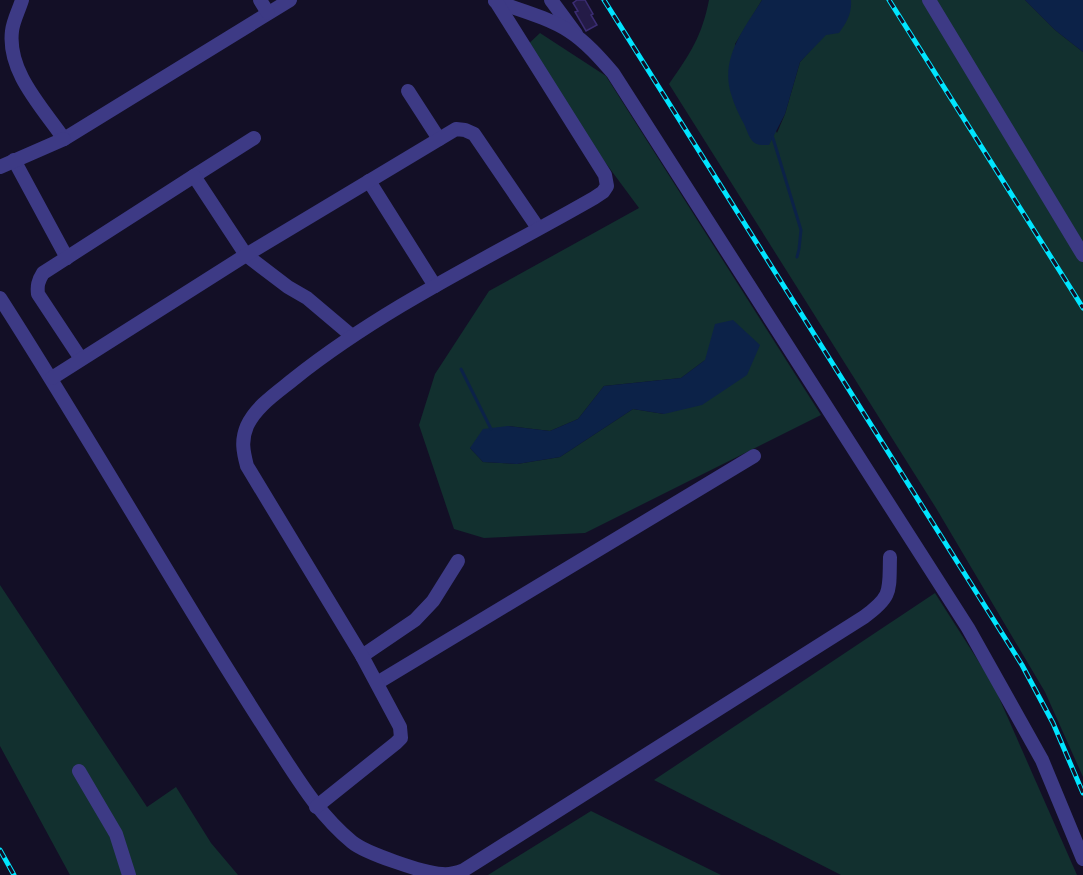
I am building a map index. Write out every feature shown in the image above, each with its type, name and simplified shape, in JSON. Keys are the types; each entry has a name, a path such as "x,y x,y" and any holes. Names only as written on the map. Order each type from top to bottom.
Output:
{"lane":[{"path":"22,0 12,29 11,48 15,66 64,139"},
{"path":"260,0 268,14"},
{"path":"0,167 64,139 290,0"},
{"path":"495,0 555,23 579,38 618,80 968,628 1042,760 1083,859"},
{"path":"316,807 401,738 400,727 362,656 253,475 242,450 243,437 248,424 270,399 352,336 435,286 603,192 607,186 605,175 495,0"},
{"path":"551,0 579,38"},
{"path":"929,0 1083,255"},
{"path":"408,91 439,139"},
{"path":"52,378 246,255 456,129 474,134 538,228"},
{"path":"81,359 38,294 37,287 43,273 254,138"},
{"path":"14,160 67,258"},
{"path":"194,176 246,255 307,298 352,336"},
{"path":"369,181 435,286"},
{"path":"0,298 52,378 144,534 256,715 316,807 354,844 376,854 439,874 453,874 464,870 881,605 887,596 890,557"},
{"path":"377,683 754,456"},
{"path":"362,656 415,620 433,600 458,561"},
{"path":"79,771 116,834 129,875"}],"green space":[{"path":"709,0 762,0 735,44 777,133 800,62 851,6 851,0 1025,0 1055,30 1083,52 1083,777 1045,692 936,508 669,84 694,44 703,24"},
{"path":"540,33 606,76 821,415 585,533 484,538 454,529 419,425 435,374 489,291 639,208 522,50","holes":["705,360 664,414 633,409 560,457 517,464 483,462 470,448 508,426 550,431 578,419 604,386 681,378"]},
{"path":"0,585 147,807 176,787 211,843 238,875 70,875 0,746"},
{"path":"935,593 993,684 1077,875 841,875 654,780"},
{"path":"591,811 721,875 488,875"}],"water":[{"path":"762,0 851,0 851,9 839,33 826,35 800,62 785,114 769,145 755,143 750,138 734,102 728,81 731,56 736,44"},
{"path":"1025,0 1083,0 1083,52 1055,30"},
{"path":"733,320 760,345 747,375 702,405 664,414 633,409 560,457 517,464 483,462 470,448 483,429 508,426 550,431 578,419 604,386 681,378 705,360 715,324"}],"building":[{"path":"577,0 585,0 597,25 586,31 575,12 578,11 573,3"}],"waterway":[{"path":"772,135 801,230 797,257"},
{"path":"461,369 491,429"}],"railway":[{"path":"604,0 1022,665 1053,723 1083,793"},
{"path":"889,0 1083,308"},
{"path":"0,850 14,875"}]}
